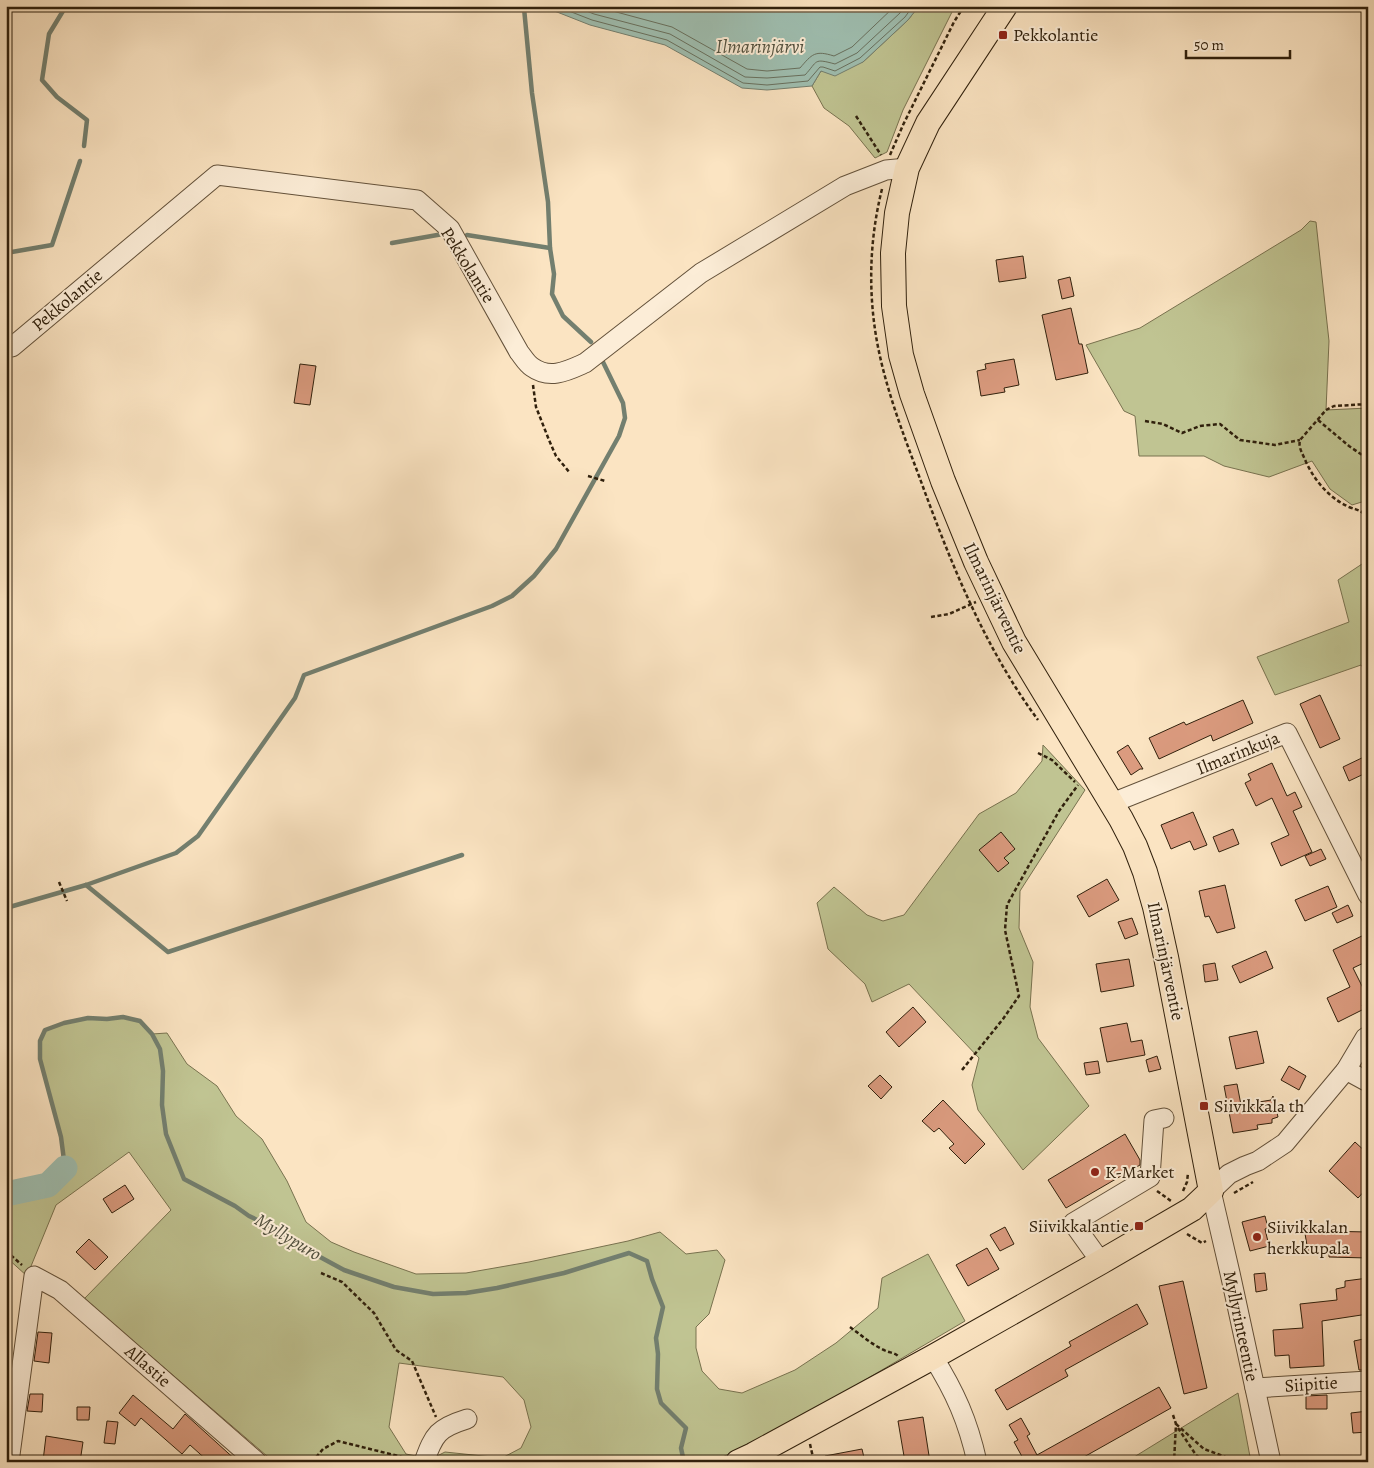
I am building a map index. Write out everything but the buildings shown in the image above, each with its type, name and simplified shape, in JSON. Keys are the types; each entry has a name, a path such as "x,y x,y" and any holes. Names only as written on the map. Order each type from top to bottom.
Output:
{"main road":[{"name":"Ilmarinjärventie","path":"1005,6 928,123 907,168 898,213 893,253 894,306 901,355 928,440 990,594 1084,776 1112,803 1135,846 1145,872 1154,901 1172,985 1211,1191"},
{"path":"738,1462 923,1362 1101,1262 1192,1209 1211,1191"}],"street":[{"path":"538,370 548,374 564,373 585,364 701,273 845,186 886,170 907,168"},
{"name":"Pekkolantie","path":"6,348 20,340 217,175 417,200 450,229 519,352 532,367 538,370"},
{"name":"Ilmarinkuja","path":"1112,803 1287,733 1368,895"},
{"path":"1211,1191 1229,1174 1258,1160 1285,1143 1346,1070 1368,1036"},
{"path":"1346,1070 1368,1082"},
{"path":"1101,1262 1073,1223 1150,1176 1154,1120 1164,1118"},
{"name":"Myllyrinteentie","path":"1211,1191 1270,1462"},
{"path":"9,1462 34,1276"},
{"name":"Allastie","path":"34,1276 60,1290 257,1462"},
{"path":"923,1362 959,1404 968,1425 977,1462"},
{"name":"Siipitie","path":"1255,1388 1368,1381"},
{"path":"419,1461 442,1430 467,1419"}],"path":[{"path":"856,116 883,158"},
{"path":"538,370 533,384 536,407 556,456 570,473"},
{"path":"1368,404 1334,406 1326,410 1300,440 1299,446 1311,472 1326,492 1348,507 1362,511 1368,519"},
{"path":"1318,420 1368,459"},
{"path":"1145,421 1163,424 1182,433 1200,426 1220,424 1240,440 1275,445 1300,440"},
{"path":"588,476 605,481"},
{"path":"931,617 949,614 990,594"},
{"path":"962,1070 1019,996 1005,930 1007,905 1059,811 1084,776 1038,753"},
{"path":"59,882 67,901"},
{"path":"1143,1180 1178,1206"},
{"path":"6,1251 34,1276"},
{"path":"322,1273 342,1282 374,1313 396,1350 412,1361 442,1430"},
{"path":"850,1327 866,1340 886,1352 895,1353 904,1362 923,1362"},
{"path":"1173,1415 1176,1424 1196,1455 1205,1462"},
{"path":"1174,1462 1176,1424"},
{"path":"1176,1424 1204,1449 1239,1462"},
{"path":"312,1462 323,1449 338,1441 419,1461"},
{"path":"810,1444 814,1462"}],"green space":[{"path":"919,6 955,6 903,110 887,152 875,158 849,126 824,108 812,86 821,71 863,62 908,20"},
{"path":"1310,221 1316,222 1329,341 1326,410 1368,408 1368,505 1365,501 1352,505 1330,489 1312,461 1269,477 1224,466 1204,456 1139,456 1135,416 1124,411 1086,345 1140,328 1301,230"},
{"path":"1368,560 1368,674 1361,665 1275,695 1257,657 1349,622 1338,580"},
{"path":"1043,745 1085,790 1020,891 1019,928 1033,962 1030,1007 1038,1038 1089,1106 1023,1170 978,1110 972,1085 979,1058 909,984 872,1002 865,984 828,949 817,903 834,887 867,915 883,921 904,915 979,814 1016,793 1042,761"},
{"path":"123,1017 140,1021 152,1034 167,1033 187,1064 217,1086 236,1116 262,1139 287,1181 306,1222 331,1242 354,1252 416,1274 466,1273 529,1262 628,1241 660,1232 686,1254 717,1250 725,1260 709,1314 696,1327 696,1348 702,1371 719,1389 742,1393 795,1370 836,1343 878,1308 882,1278 928,1254 965,1321 826,1403 710,1462 274,1462 84,1299 171,1210 129,1152 56,1205 27,1276 6,1257 6,1194 48,1185 65,1168 61,1137 40,1059 40,1041 45,1030 81,1019","holes":["399,1363 503,1377 524,1400 531,1427 521,1448 502,1458 445,1452 431,1459 406,1454 389,1427"]},
{"path":"1238,1393 1251,1462 1126,1462"}],"water":[{"name":"Ilmarinjärvi","path":"538,6 919,6 908,20 863,62 835,76 821,71 812,86 767,90 742,88 665,45 590,25"}],"waterway":[{"path":"66,6 49,34 42,80 57,97 87,120 84,146"},
{"path":"524,8 532,93 548,202 550,248 554,274 552,294 563,316 591,342"},
{"path":"6,253 52,245 80,161"},
{"path":"392,243 443,234"},
{"path":"467,235 550,248"},
{"path":"6,908 86,885 176,853 198,836 295,698 304,675 492,606 512,596 534,576 556,549 619,436 625,418 623,403 602,360"},
{"path":"86,885 168,952 462,855"},
{"name":"Myllypuro","path":"65,1168 61,1137 40,1059 40,1041 45,1030 64,1023 88,1018 107,1019 123,1017 140,1021 152,1034 160,1049 163,1071 162,1105 166,1134 184,1179 276,1229 309,1251 344,1270 394,1287 433,1294 466,1293 497,1288 564,1273 629,1253 647,1261 663,1307 656,1338 658,1354 657,1389 661,1403 686,1428 681,1448 684,1462"},
{"name":"Myllypuro","path":"6,1194 48,1185 65,1168"}],"place":[{"name":"Pekkolantie","path":"1003,35"},
{"name":"Siivikkala th","path":"1204,1106"},
{"name":"K-Market","path":"1095,1172"},
{"name":"Siivikkalantie","path":"1139,1226"},
{"name":"Siivikkalan herkkupala","path":"1257,1237"}]}
